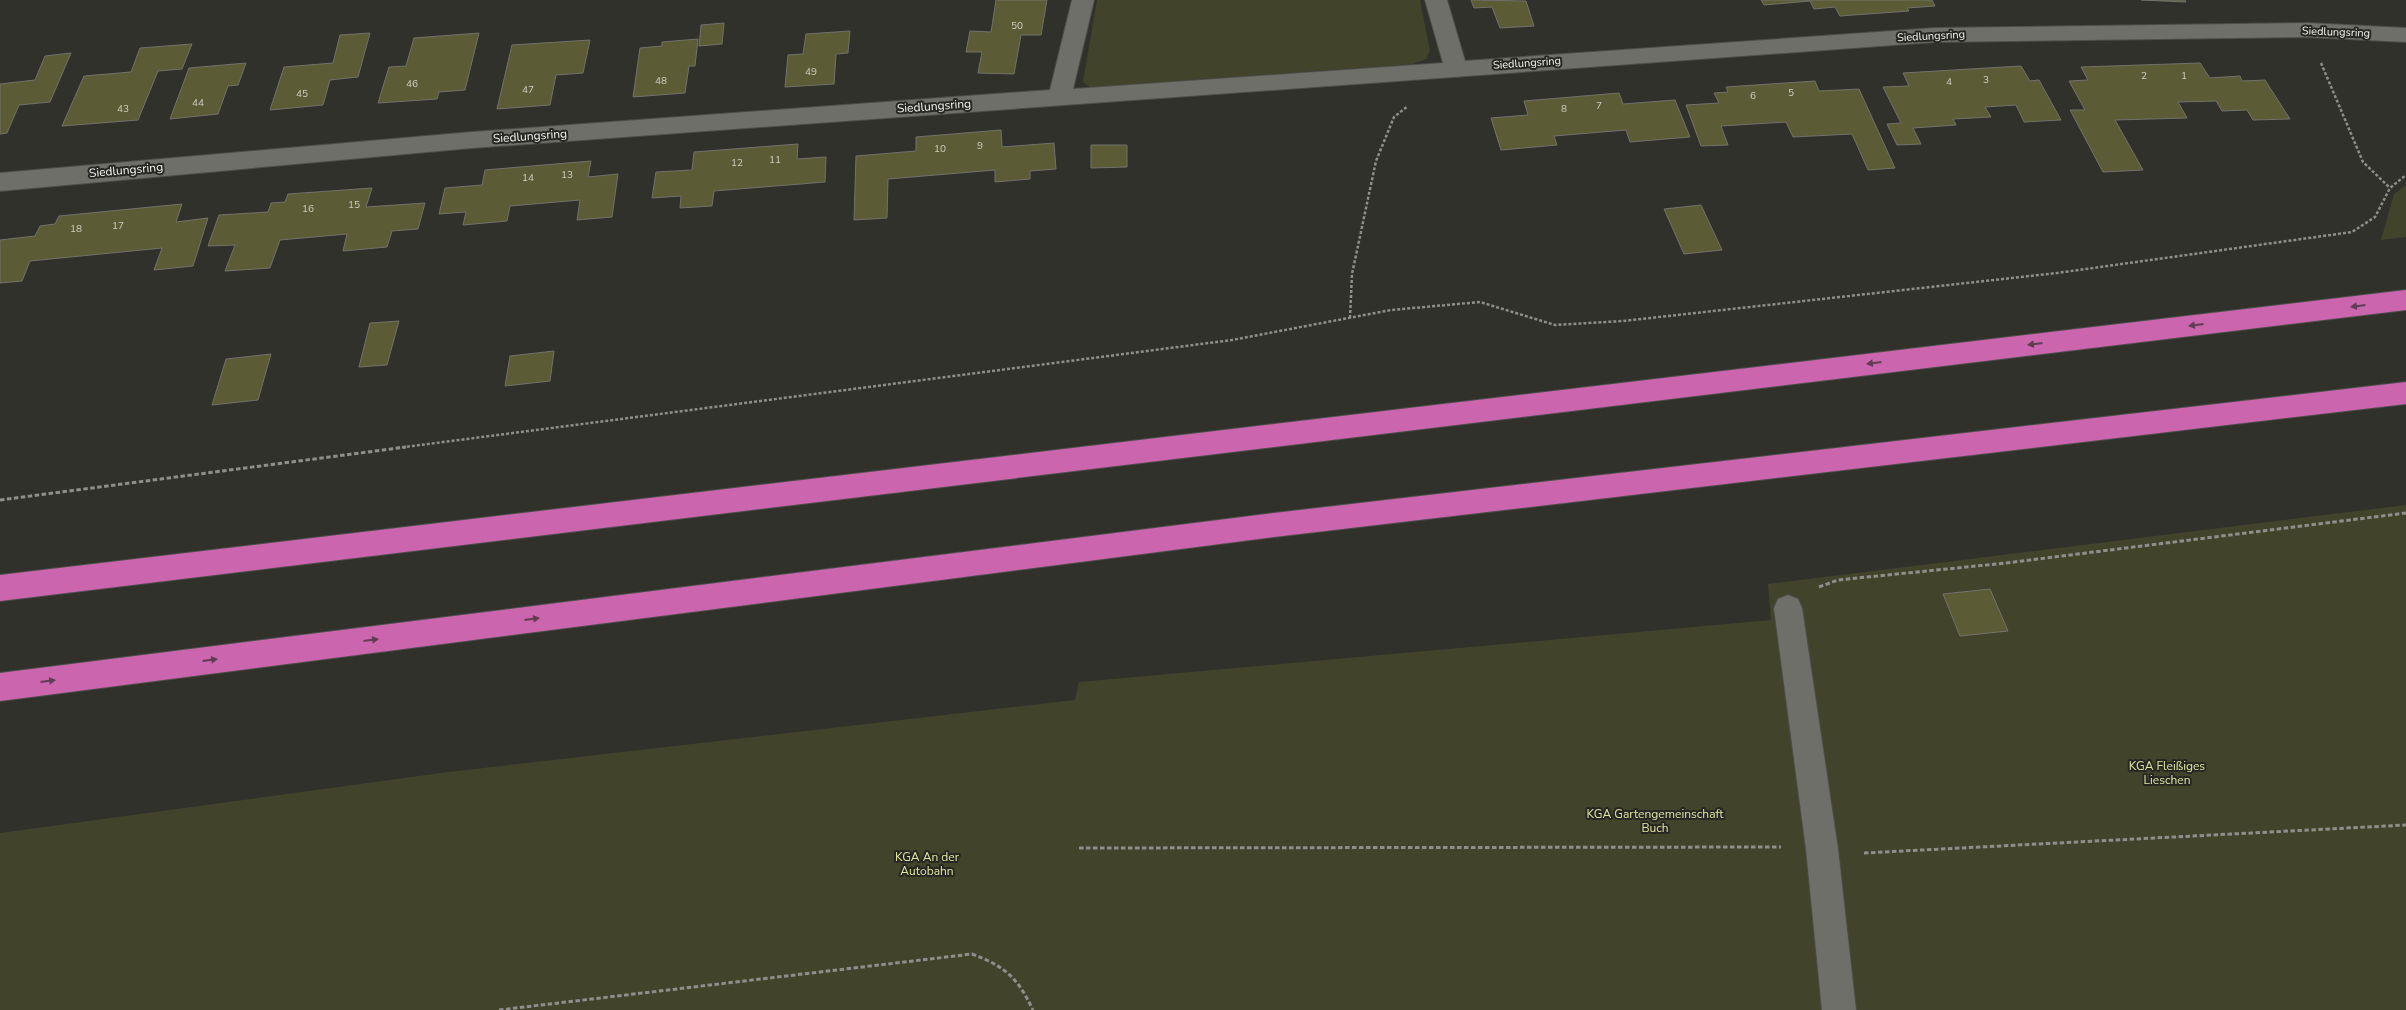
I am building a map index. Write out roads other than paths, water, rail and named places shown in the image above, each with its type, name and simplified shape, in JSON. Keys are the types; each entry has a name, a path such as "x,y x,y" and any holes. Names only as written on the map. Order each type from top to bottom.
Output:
{"highway":[{"path":"0,588 2406,300"},
{"path":"0,687 1274,525 2406,393"}],"street":[{"path":"1060,97 1083,0"},
{"path":"1436,0 1456,68"},
{"name":"Siedlungsring","path":"0,182 472,140 1935,35 2308,30 2406,35"},
{"path":"1788,608 1822,849 1839,1010"}],"park label":[{"name":"KGA Fleißiges Lieschen","path":"2167,773"},
{"name":"KGA Gartengemeinschaft Buch","path":"1655,821"},
{"name":"KGA An der Autobahn","path":"927,864"}]}
